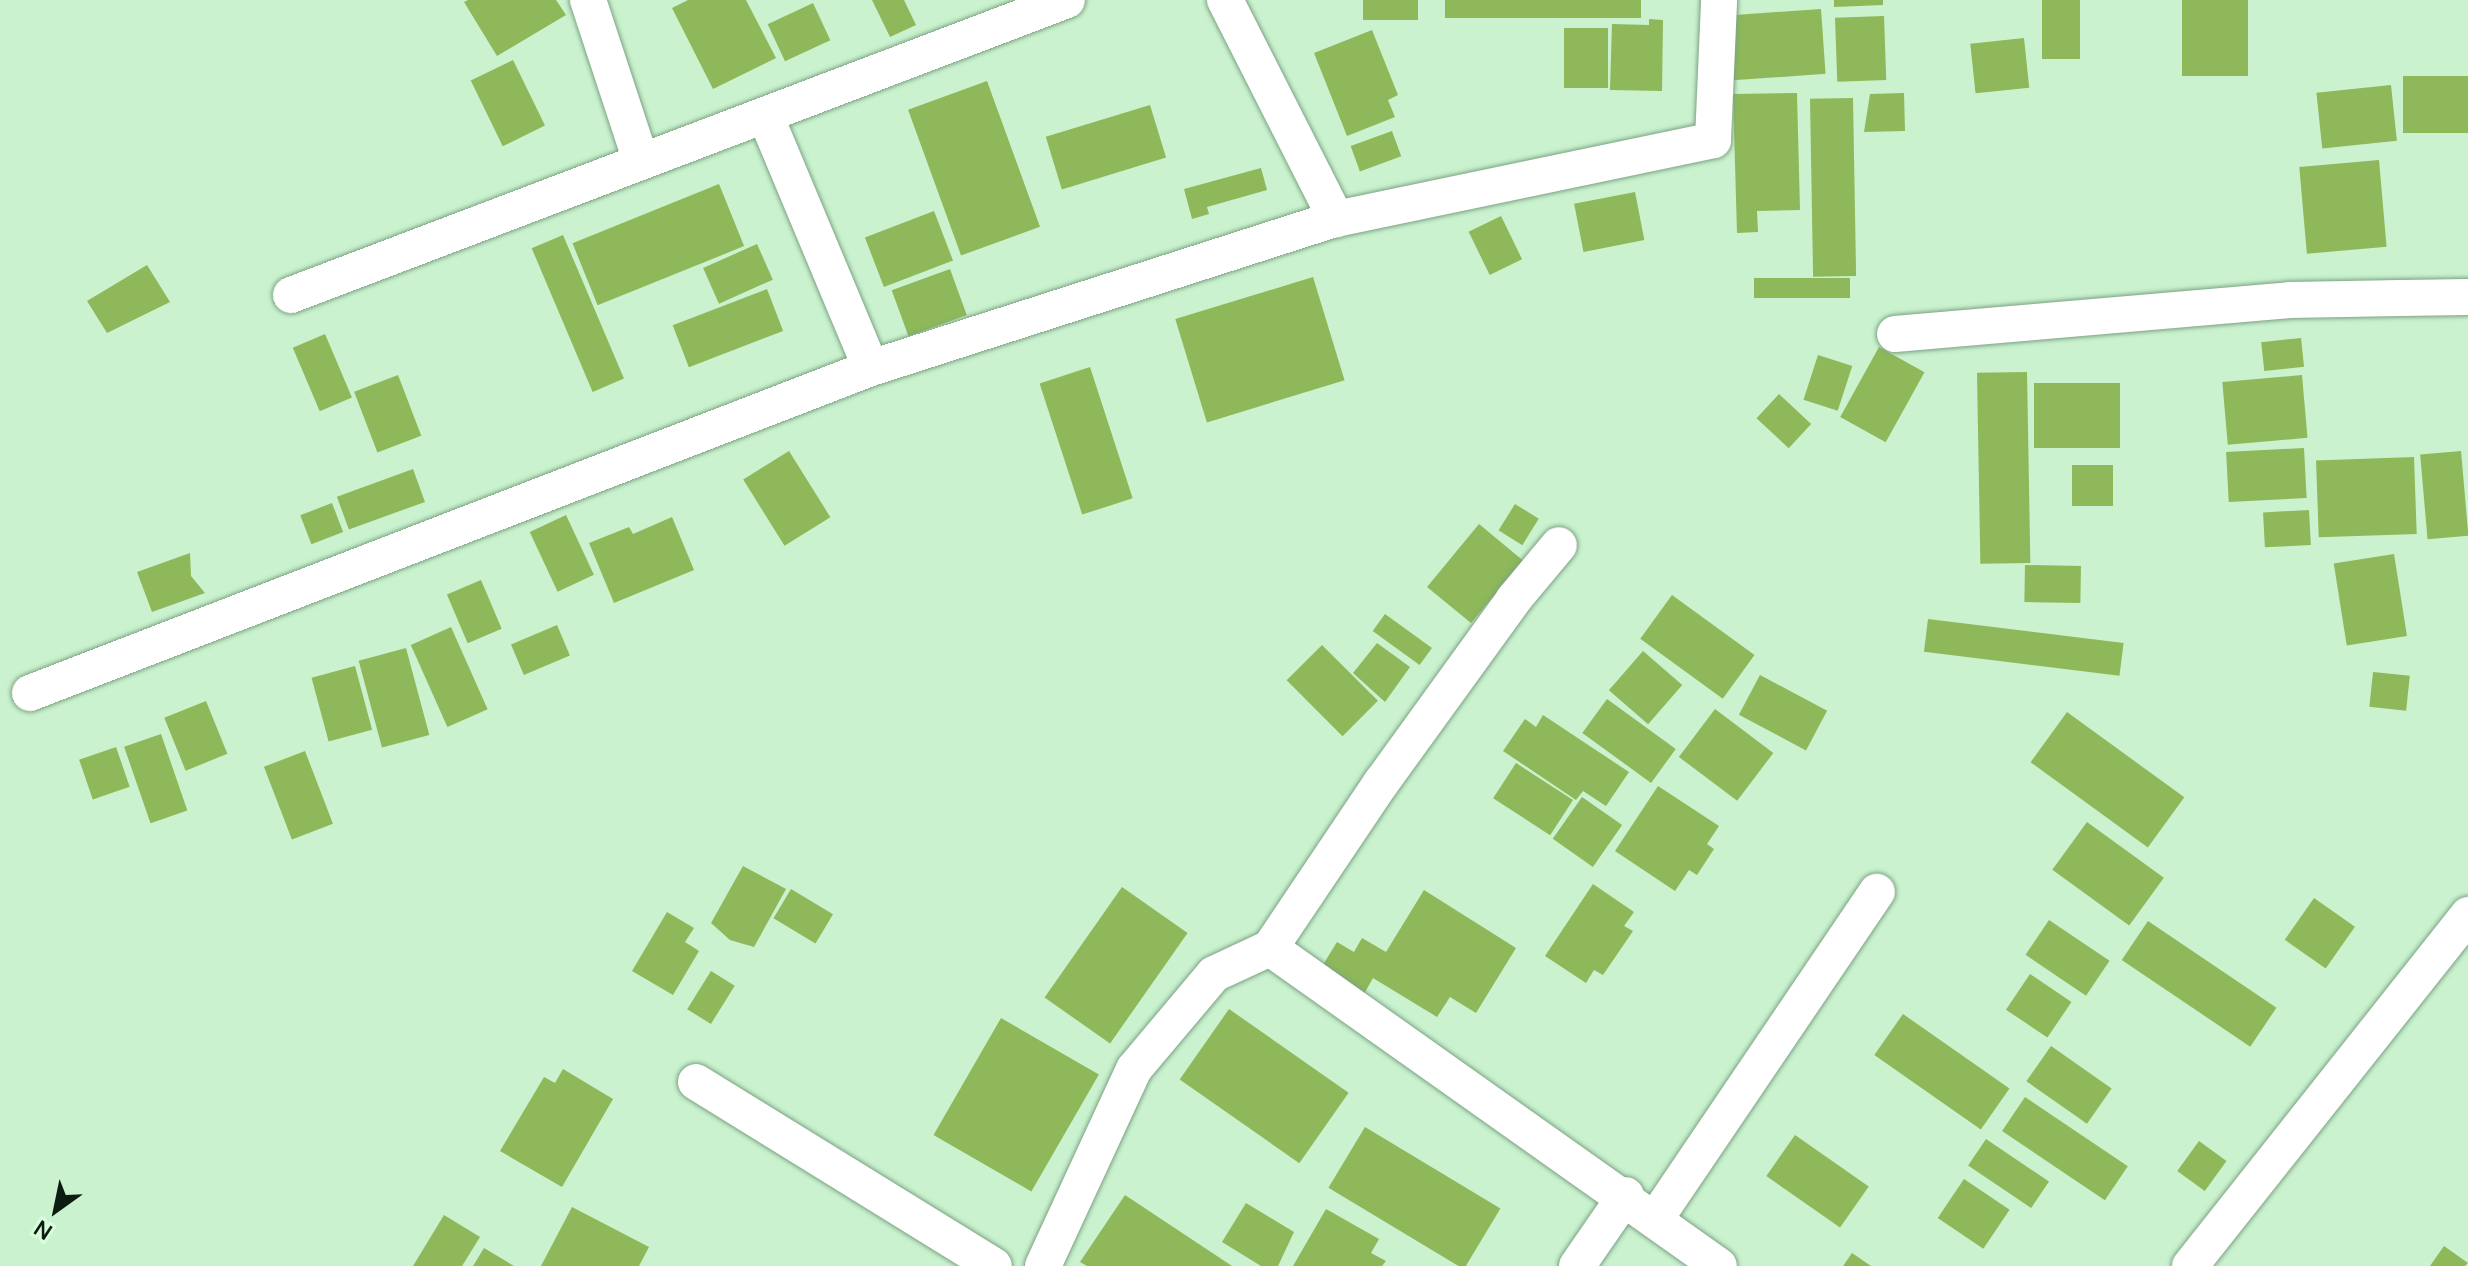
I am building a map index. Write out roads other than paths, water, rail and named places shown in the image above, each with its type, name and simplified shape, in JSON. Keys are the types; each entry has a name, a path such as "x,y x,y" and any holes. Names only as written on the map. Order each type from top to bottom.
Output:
{"street":[{"path":"588,0 641,161"},
{"path":"291,295 1067,0"},
{"path":"1225,0 1336,219"},
{"path":"30,693 871,368 1336,219 1713,140 1719,0"},
{"path":"765,115 871,368"},
{"path":"1895,334 2290,300 2468,297"},
{"path":"1043,1266 1134,1069 1214,974 1270,948 1381,783 1559,545"},
{"path":"1656,1218 1877,892"},
{"path":"2190,1266 2468,915"},
{"path":"1270,948 1626,1195 1719,1266"},
{"path":"696,1082 994,1266"},
{"path":"1577,1266 1626,1195"}]}
